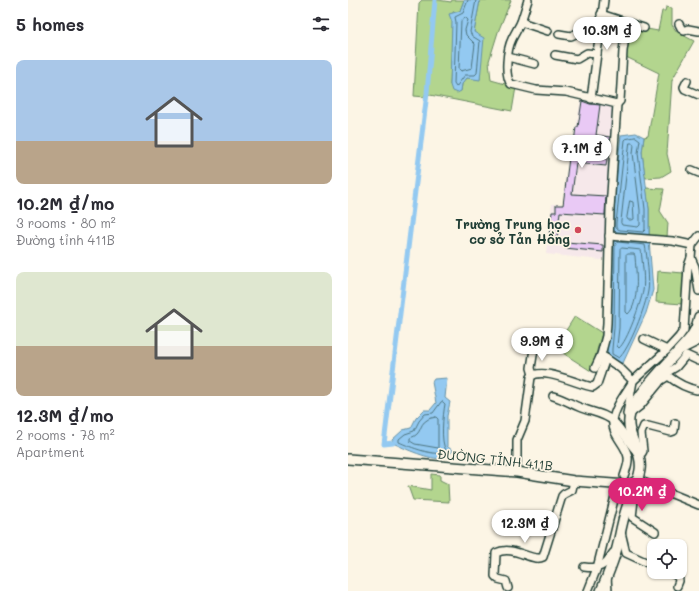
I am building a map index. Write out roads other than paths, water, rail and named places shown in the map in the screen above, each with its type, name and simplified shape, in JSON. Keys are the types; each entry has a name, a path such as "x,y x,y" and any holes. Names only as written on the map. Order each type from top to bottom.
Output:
{"main road":[{"path":"601,591 618,546 620,530 626,508 638,480 641,462 628,427 633,406 644,391 658,380 674,358 694,338 699,318"},
{"name":"ĐƯỜNG TỈNH 411B","path":"348,458 517,472 574,481 632,484 638,480"}],"street":[{"path":"528,0 521,22 512,39 507,67 509,81 512,84 543,91 566,92 617,104"},
{"path":"591,98 599,28 604,0"},
{"path":"602,14 644,28"},
{"path":"521,22 548,31"},
{"path":"533,375 558,376 593,388 597,384 604,356 606,336 610,209 617,104 620,101 623,51 627,22"},
{"path":"679,24 684,31 688,29 699,31"},
{"path":"559,34 571,36 588,28 599,28"},
{"path":"555,55 577,58 587,53 597,54"},
{"path":"508,58 535,64"},
{"path":"687,81 684,87 699,94"},
{"path":"692,170 699,173"},
{"path":"609,236 673,241 692,245"},
{"path":"624,476 628,456 617,436 613,421 618,406 633,381 667,350 684,330 688,266 691,258 692,245 699,236"},
{"path":"691,258 695,267 699,291"},
{"path":"694,338 699,331"},
{"path":"644,339 667,350"},
{"path":"517,472 517,440 525,421 530,381 533,375 531,368 534,349"},
{"path":"674,358 691,350"},
{"path":"631,413 652,394 658,380 676,367 686,355 699,361"},
{"path":"595,368 604,356"},
{"path":"604,356 620,368 633,381"},
{"path":"658,380 668,376 678,384 689,389 697,390"},
{"path":"628,422 627,417 633,381"},
{"path":"553,396 567,400 580,408 613,421 630,445 639,454 642,453 641,433 644,426 671,432 674,431 675,423"},
{"path":"638,480 699,505"},
{"path":"508,588 506,580 498,579 495,576 497,552 512,550 536,559 541,559 543,557 562,496 572,490 574,481"},
{"path":"588,591 597,568 618,484"},
{"path":"632,493 634,500 632,517 655,532"},
{"path":"620,530 626,553 647,563"},
{"path":"584,566 597,568 608,561 618,546"},
{"path":"607,576 608,591"},
{"path":"677,586 680,582 678,579"}],"water":[{"path":"464,0 480,0 474,32 484,38 480,80 467,78 462,84 461,91 457,93 452,91 450,85 452,22 449,14 460,11"},
{"path":"636,133 644,137 642,152 649,209 649,237 619,234 612,229 611,223 621,135"},
{"path":"617,238 649,240 653,290 646,313 623,363 617,362 608,356 607,349 610,328 611,245 613,240"},
{"path":"447,378 445,398 450,402 447,416 447,446 453,451 442,458 432,458 418,454 393,443 392,440 403,430 411,428 416,418 424,410 430,410 436,403 432,382 434,379"}],"waterway":[{"path":"393,443 384,444 427,93 435,0"}],"place":[{"name":"Trường Trung học cơ sở Tản Hồng","path":"578,230"}]}
